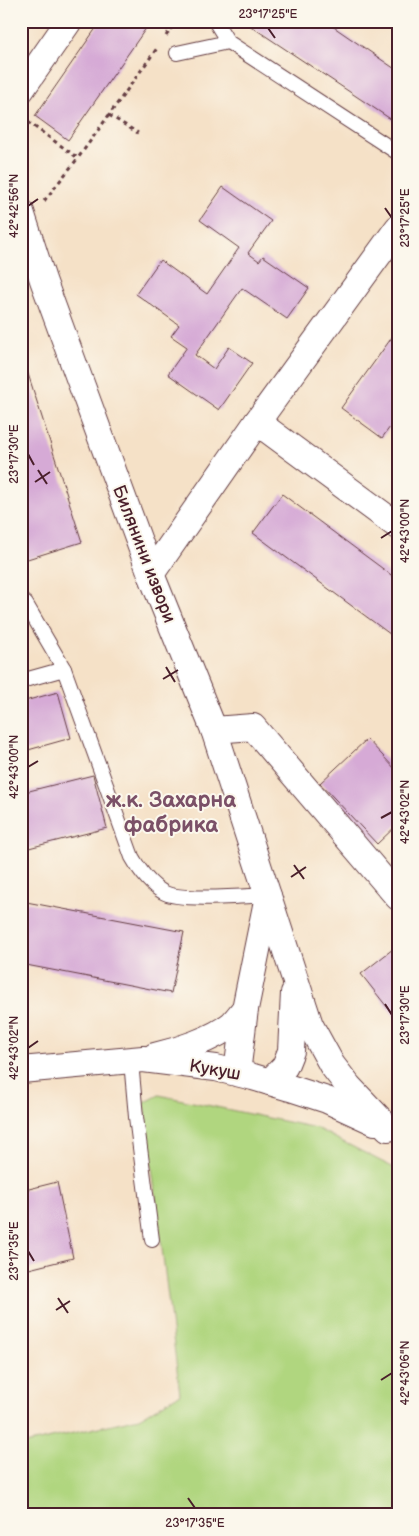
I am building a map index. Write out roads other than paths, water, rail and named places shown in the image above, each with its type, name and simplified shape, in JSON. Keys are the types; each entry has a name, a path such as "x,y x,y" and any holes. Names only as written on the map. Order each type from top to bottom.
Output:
{"street":[{"path":"21,90 69,21"},
{"name":"Билянини извори","path":"24,227 151,574 214,730 310,1025 332,1065 349,1087 393,1131"},
{"path":"151,574 257,422 398,228"},
{"path":"257,422 398,526"},
{"path":"214,730 253,727 398,897"},
{"name":"Билянини извори","path":"237,1073 245,1009 268,895"},
{"name":"Билянини извори","path":"270,1082 285,1066 291,1051 295,980"},
{"path":"137,1060 182,1049 210,1037 231,1024 245,1009"},
{"name":"Кукуш","path":"21,1070 137,1060 216,1068 270,1082 327,1100 393,1131"}],"lane":[{"path":"215,21 228,42 398,153"},
{"path":"177,53 228,42"},
{"path":"23,603 64,669 132,857 144,876 164,893 183,898 268,895"},
{"path":"21,682 64,669"},
{"path":"137,1060 136,1117 152,1240"}],"district":[{"name":"ж.к. Захарна фабрика","path":"171,812"}]}
